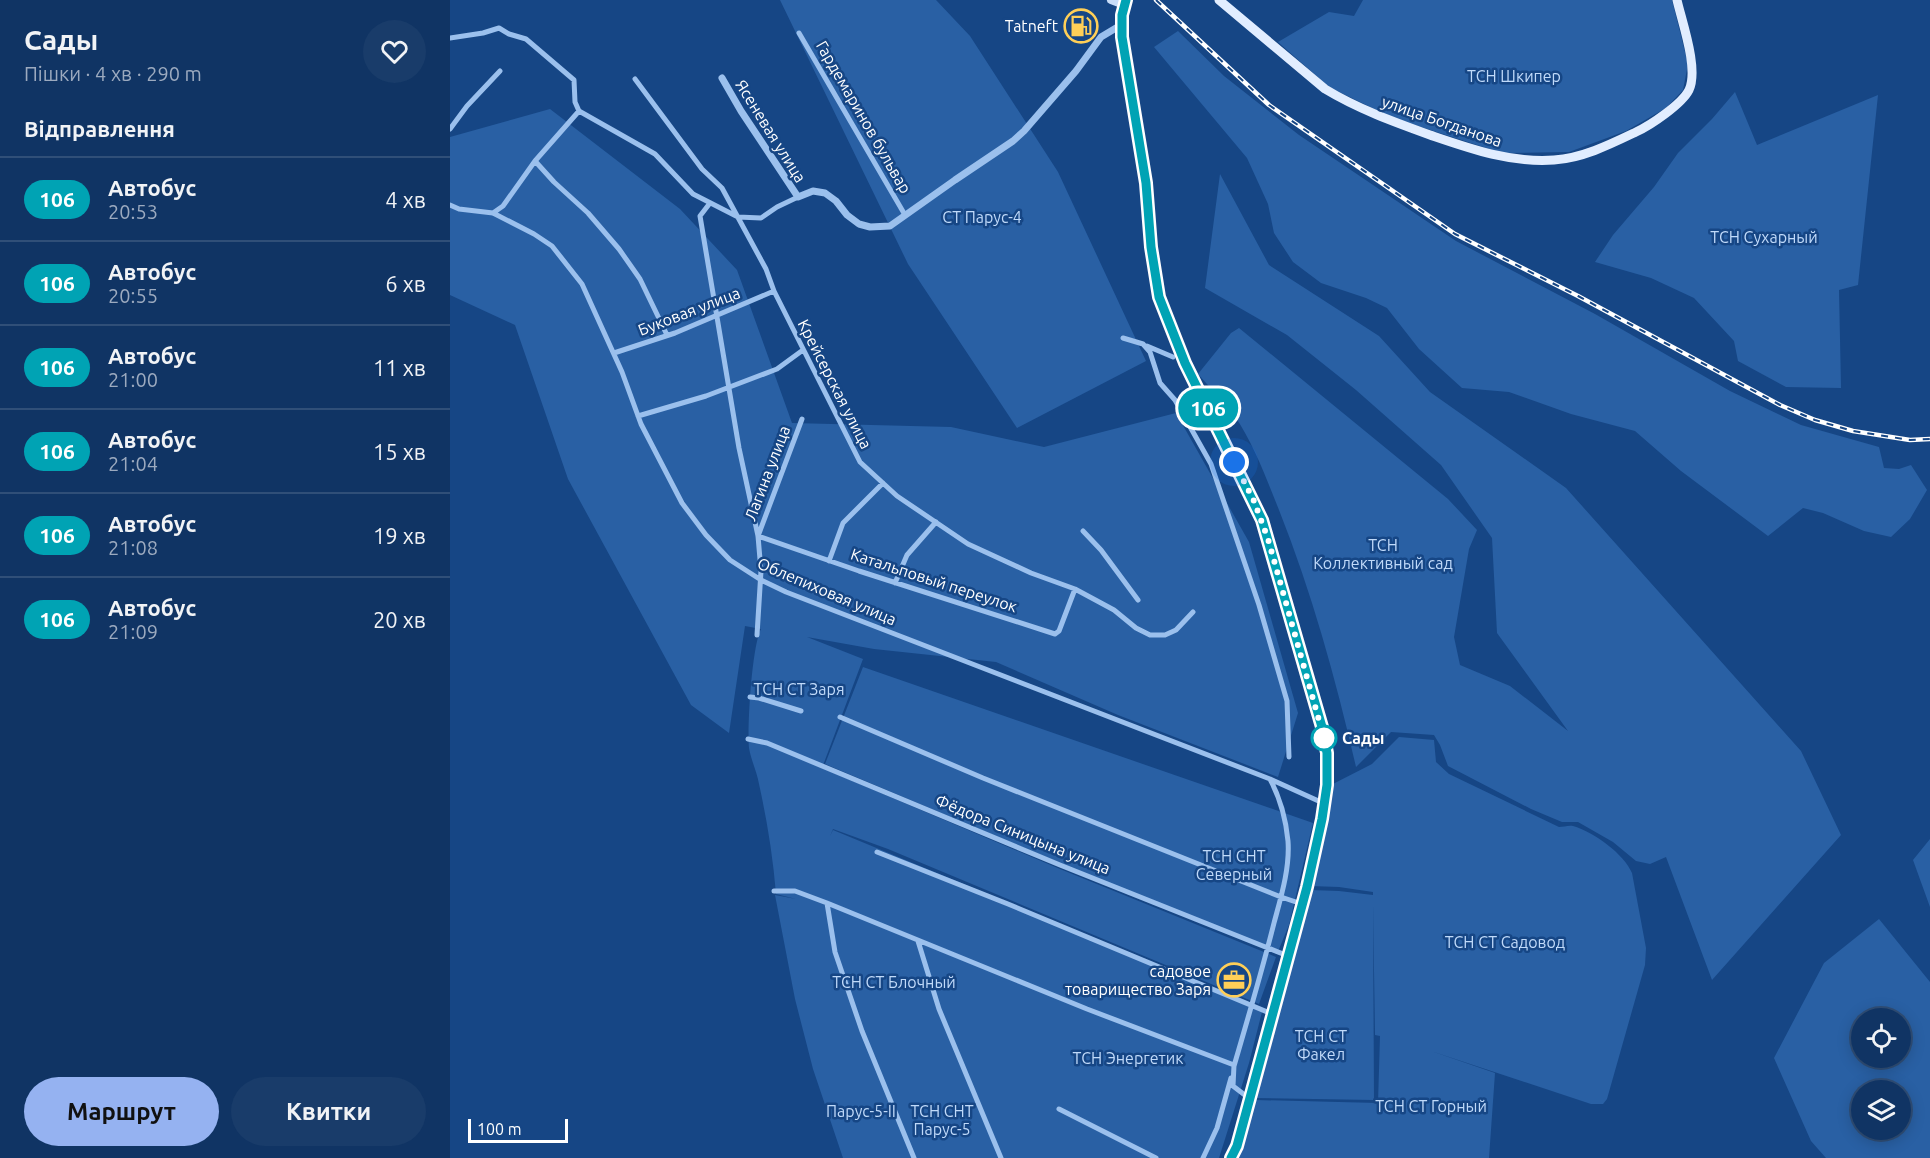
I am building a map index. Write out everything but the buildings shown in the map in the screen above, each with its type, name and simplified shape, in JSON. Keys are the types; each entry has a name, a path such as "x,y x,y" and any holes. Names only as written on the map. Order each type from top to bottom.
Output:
{"main road":[{"path":"1111,0 1125,2 1121,25 1146,183 1151,247 1159,297 1185,363 1254,501 1268,539 1322,727 1327,753 1325,804 1302,904 1237,1146 1231,1158"},
{"name":"улица Богданова","path":"1220,0 1325,89 1345,101 1394,122 1467,148 1500,158 1535,160 1557,160 1578,156 1619,140 1644,128 1668,112 1689,90 1692,74 1691,60 1677,0"}],"street":[{"path":"450,38 499,28 526,39 574,80 579,111 655,154 693,194 738,218 761,218 777,207 813,191 825,193 836,201 847,216 859,224 870,227 890,226 1013,141 1076,71 1101,37 1121,25"},
{"name":"Гардемаринов бульвар","path":"799,33 905,215"},
{"path":"450,129 467,106 500,71"},
{"name":"Ясеневая улица","path":"722,78 798,197"},
{"name":"Крейсерская улица","path":"635,79 702,169 722,188 766,269 774,291 860,462 897,496 968,544 1031,573 1075,589 1114,610 1136,628 1150,635 1165,636 1176,630 1193,612"},
{"path":"493,213 503,206 535,161 579,111"},
{"path":"535,161 588,213 619,249 640,279 667,335"},
{"path":"710,203 700,216 728,388 758,536 760,580 757,635"},
{"name":"Облепиховая улица","path":"450,205 493,213 534,234 552,246 582,284 614,353 638,416 682,503 706,535 730,560 760,580 804,599 1270,779 1325,804"},
{"name":"Буковая улица","path":"614,353 716,317 774,291"},
{"path":"1123,338 1173,357"},
{"path":"1143,344 1150,352 1160,383 1175,400 1211,464 1237,537 1287,701 1290,757"},
{"path":"638,416 728,388 777,369 803,350"},
{"name":"Лагина улица","path":"758,536 802,419"},
{"path":"829,561 843,523 883,483"},
{"path":"895,583 907,555 936,522"},
{"path":"1083,531 1101,550 1138,600"},
{"name":"Катальповый переулок","path":"758,536 1055,634 1059,631 1075,589"},
{"path":"750,697 801,711"},
{"path":"840,717 983,778 1302,904"},
{"name":"Фёдора Синицына улица","path":"748,740 767,742 1060,865 1288,956"},
{"path":"1203,1158 1217,1128 1281,897 1288,841 1278,795 1270,779"},
{"path":"877,852 1272,1014"},
{"path":"774,891 795,891 827,903 1087,1009 1234,1065"},
{"path":"827,903 835,952 862,1031 914,1158"},
{"path":"918,941 939,1009 1001,1158"},
{"path":"1234,1065 1233,1086 1250,1099"},
{"path":"1059,1109 1156,1158"}],"green space":[{"name":"СТ Парус-4","path":"780,0 936,0 970,36 1058,172 1146,361 1017,428 908,264"},
{"name":"ТСН Шкипер","path":"1363,0 1672,0 1688,64 1683,90 1666,108 1626,131 1569,152 1502,153 1393,118 1329,87 1278,42 1329,12 1354,16"},
{"path":"1178,31 1224,76 1299,135 1456,241 1595,314 1730,391 1801,425 1879,447 1884,468 1899,469 1911,465 1927,490 1910,519 1891,537 1864,531 1823,513 1803,508 1768,536 1681,471 1635,431 1571,414 1509,392 1462,388 1419,349 1387,308 1366,298 1321,283 1293,262 1274,233 1268,204 1247,158 1154,47"},
{"name":"ТСН Сухарный","path":"1735,92 1757,145 1878,95 1858,285 1839,290 1841,388 1786,387 1738,361 1734,341 1694,298 1651,278 1595,262 1613,235 1654,187 1678,153"},
{"path":"550,109 680,209 737,270 792,423 951,427 1044,447 1176,413 1249,542 1298,713 1278,777 1118,715 996,662 874,649 807,637 863,659 822,768 1276,957 1259,1004 888,849 833,829 830,836 833,830 1263,1008 1249,1063 1219,1158 843,1158 813,1069 795,999 775,895 796,899 776,894 765,811 749,748 753,668 761,629 745,626 729,733 691,705 568,479 515,325 450,295 450,137"},
{"name":"ТСН Коллективный сад","path":"1220,174 1269,265 1379,336 1430,392 1566,488 1801,751 1841,835 1712,980 1666,857 1650,864 1636,861 1613,842 1578,822 1562,822 1531,809 1448,766 1434,735 1391,732 1356,767 1332,669 1313,605 1269,486 1254,449 1241,426 1198,374 1231,333 1239,328 1448,499 1477,530 1469,549 1454,637 1460,665 1510,686 1568,731 1497,633 1492,538 1441,465 1356,390 1287,335 1205,288"},
{"name":"ТСН СНТ Северный","path":"863,667 1313,823 1289,925 1277,954 825,764"},
{"name":"ТСН СТ Садовод","path":"1399,737 1434,740 1436,762 1449,774 1559,827 1573,826 1590,833 1615,851 1628,866 1632,873 1646,948 1645,965 1607,1099 1603,1104 1591,1104 1431,1051 1495,1073 1489,1158 1235,1158 1255,1100 1378,1103 1380,1036 1375,1035 1373,905 1374,1100 1254,1098 1310,890 1373,895 1373,892 1339,887 1310,886 1329,786 1372,764"},
{"path":"1930,839 1930,907 1913,860"},
{"path":"1879,919 1930,982 1930,1158 1826,1158 1811,1141 1774,1058 1824,963"}],"railway":[{"path":"1156,0 1269,105 1455,234 1578,296 1780,405 1815,420 1853,431 1910,440 1930,439"}],"bus line":[{"name":"106","path":"1126,0 1122,15 1122,37 1146,183 1151,247 1159,297 1185,363 1262,520 1322,727 1327,753 1327,785 1322,819 1307,887 1237,1146 1231,1158"}],"place":[{"name":"Tatneft","path":"1081,26"},
{"name":"Сады","path":"1324,738"},
{"name":"садовое товарищество Заря","path":"1234,980"}],"route":[{"path":"1234,462 1262,520 1324,738"}],"park label":[{"name":"ТСН СТ Заря","path":"799,689"},
{"name":"ТСН СТ Блочный","path":"894,982"},
{"name":"ТСН СТ Факел","path":"1321,1045"},
{"name":"ТСН Энергетик","path":"1128,1058"},
{"name":"ТСН СТ Горный","path":"1431,1106"},
{"name":"Парус-5-II","path":"861,1111"},
{"name":"ТСН СНТ Парус-5","path":"942,1120"}]}
